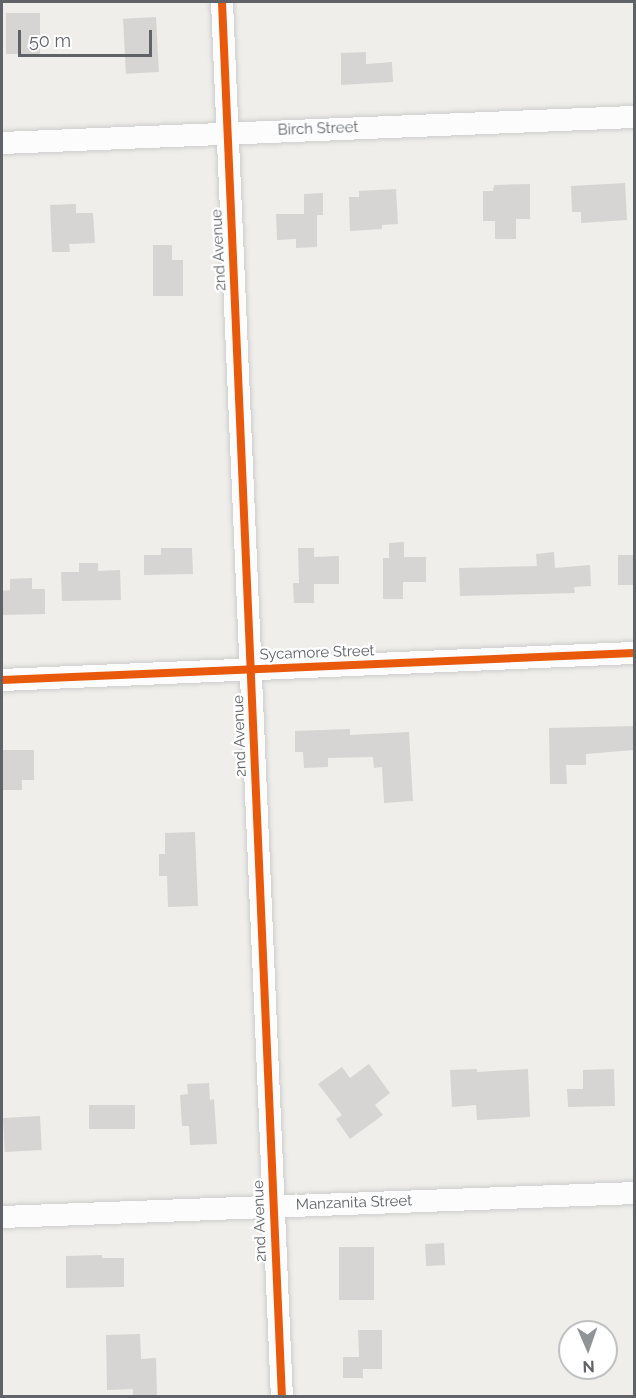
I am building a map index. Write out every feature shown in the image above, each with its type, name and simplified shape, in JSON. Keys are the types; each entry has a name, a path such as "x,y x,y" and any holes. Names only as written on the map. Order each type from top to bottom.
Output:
{"street":[{"name":"2nd Avenue","path":"222,2 282,1396"},
{"name":"Birch Street","path":"2,143 634,117"},
{"name":"Sycamore Street","path":"2,680 634,653"},
{"name":"Manzanita Street","path":"2,1217 634,1193"}],"building":[{"path":"6,13 40,13 40,54 6,54"},
{"path":"156,17 159,72 126,74 123,19"},
{"path":"366,52 366,64 392,62 393,82 341,85 341,53"},
{"path":"625,183 627,220 581,223 581,212 572,212 571,186"},
{"path":"530,184 530,219 516,219 516,239 495,239 495,221 483,221 483,191 493,191 494,185"},
{"path":"396,189 398,224 382,225 382,229 350,231 349,197 359,197 359,191"},
{"path":"323,193 323,215 317,215 317,247 296,248 296,239 277,240 276,214 304,214 304,194"},
{"path":"76,204 76,213 93,213 95,243 69,244 70,252 52,252 50,205"},
{"path":"153,245 172,245 172,260 183,260 183,296 153,296"},
{"path":"404,542 404,557 426,557 426,582 403,582 403,599 383,599 383,558 389,558 389,543"},
{"path":"161,548 192,548 193,574 144,575 144,555 161,555"},
{"path":"298,548 314,548 314,557 339,556 339,584 314,584 314,603 294,603 293,583 299,583"},
{"path":"554,552 555,568 590,565 591,586 574,587 575,593 460,596 459,568 537,566 536,554"},
{"path":"618,555 634,555 634,585 618,585"},
{"path":"79,563 98,563 98,571 120,570 121,600 62,601 61,572 79,572"},
{"path":"32,578 32,589 45,589 45,614 2,615 2,591 10,590 10,579"},
{"path":"634,726 634,750 586,754 586,765 566,765 567,784 550,784 549,728"},
{"path":"350,729 350,735 409,732 413,801 384,803 382,767 374,768 373,757 328,758 328,767 304,768 303,752 295,752 295,731"},
{"path":"2,750 34,750 34,780 22,780 22,790 3,790"},
{"path":"195,832 198,906 168,907 167,876 159,876 159,854 165,854 165,833"},
{"path":"369,1064 390,1093 375,1105 383,1115 350,1139 336,1119 342,1115 318,1084 342,1067 350,1078"},
{"path":"477,1069 477,1072 528,1069 530,1117 477,1120 476,1105 452,1107 450,1070"},
{"path":"614,1069 615,1106 568,1107 567,1089 583,1089 583,1070"},
{"path":"209,1083 210,1100 214,1099 217,1144 190,1145 189,1126 182,1126 180,1095 188,1094 187,1084"},
{"path":"89,1105 135,1105 135,1129 89,1129"},
{"path":"40,1116 42,1150 5,1152 3,1118"},
{"path":"444,1243 445,1265 426,1266 425,1244"},
{"path":"339,1247 374,1247 374,1300 339,1300"},
{"path":"102,1255 102,1258 124,1258 124,1287 66,1288 66,1256"},
{"path":"358,1330 382,1330 382,1369 363,1369 363,1378 343,1378 343,1357 359,1357"},
{"path":"140,1334 141,1359 156,1358 157,1396 133,1396 133,1389 107,1390 106,1335"}],"cycle path":[{"path":"222,2 282,1396"},
{"path":"2,680 634,653"}]}
